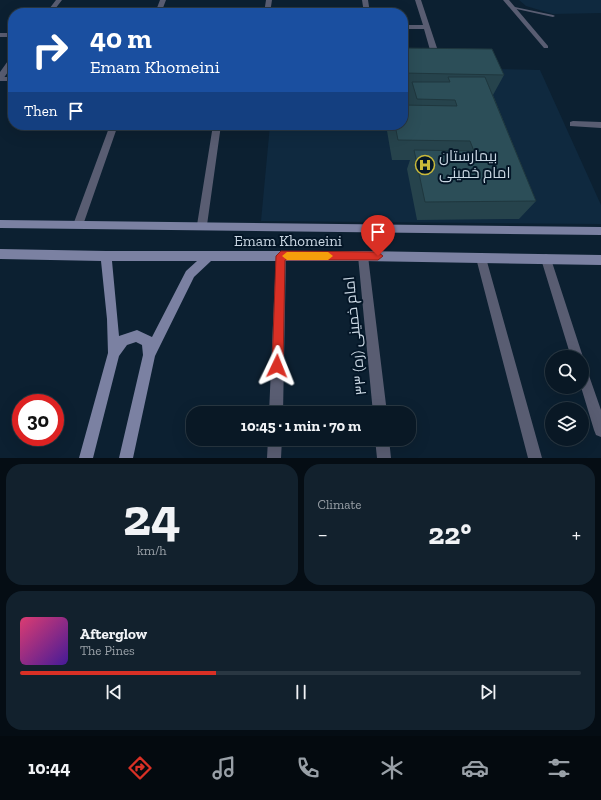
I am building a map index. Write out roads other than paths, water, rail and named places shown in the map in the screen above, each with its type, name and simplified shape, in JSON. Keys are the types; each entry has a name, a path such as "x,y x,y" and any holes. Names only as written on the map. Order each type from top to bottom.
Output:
{"main road":[{"name":"Emam Khomeini","path":"0,224 202,225 601,231"},
{"name":"Emam Khomeini","path":"0,254 106,256 363,256 601,260"},
{"path":"86,458 114,353 113,320 106,256"},
{"path":"126,458 149,355 190,274 209,256"},
{"path":"114,353 123,340 137,336 148,342 149,355"}],"street":[{"path":"53,8 59,0"},
{"path":"418,0 436,57"},
{"path":"506,0 546,47"},
{"path":"408,27 426,27"},
{"path":"0,78 8,67"},
{"path":"573,124 601,125"},
{"path":"78,225 112,130"},
{"path":"202,225 216,130"},
{"path":"276,406 281,256"},
{"name":"امام خمینی (ره) ۳۳","path":"363,256 379,406"},
{"path":"481,258 536,458"},
{"path":"546,259 575,350"},
{"path":"589,393 601,430"},
{"path":"274,458 275,446"},
{"path":"383,446 384,458"}],"lane":[{"path":"512,8 553,16"}],"place":[{"name":"بیمارستان امام خمینی","path":"425,165"}]}
